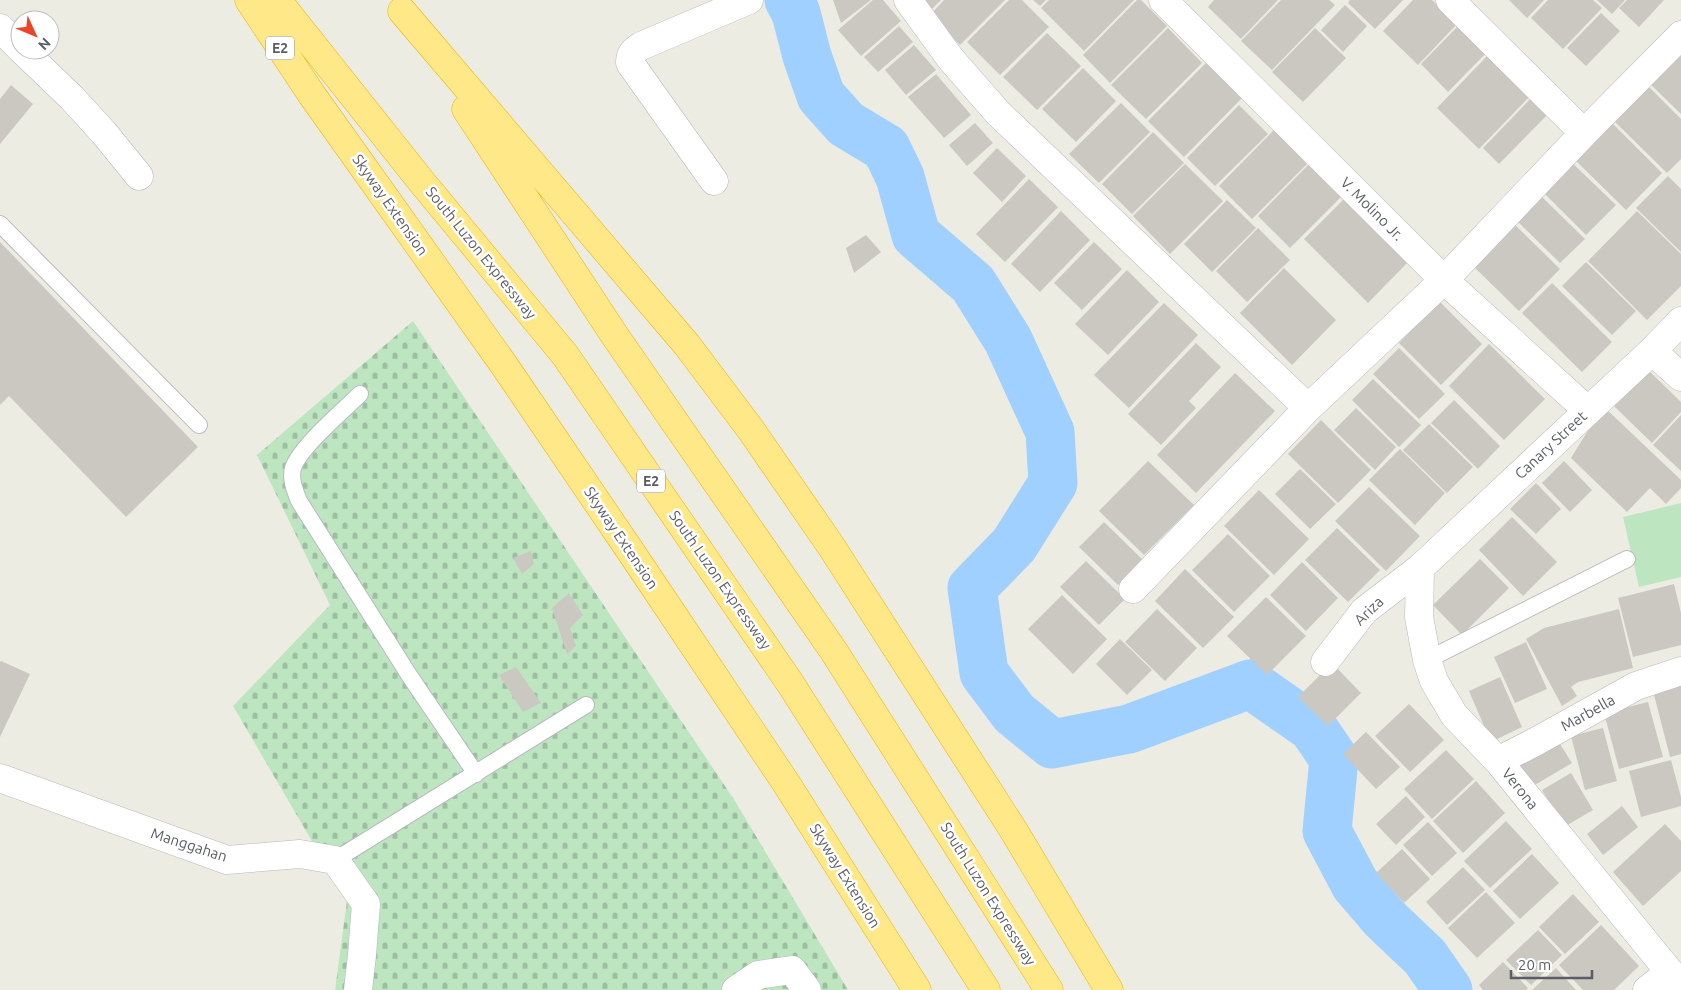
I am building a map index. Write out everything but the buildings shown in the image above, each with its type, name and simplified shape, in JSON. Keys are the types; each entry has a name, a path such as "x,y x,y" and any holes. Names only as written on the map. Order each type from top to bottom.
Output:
{"highway":[{"name":"Skyway Extension","path":"248,0 312,95 504,365 624,541 786,783 917,990"},
{"name":"South Luzon Expressway","path":"277,0 421,181 565,355 790,682 986,990"},
{"name":"South Luzon Expressway","path":"398,6 615,336 833,650 1049,990"},
{"path":"398,6 686,345 751,430 831,546 1014,831 1108,990"}],"street":[{"path":"714,180 630,63 630,57 634,50 641,46 749,0"},
{"path":"908,0 950,58 998,113 1308,408"},
{"name":"V. Molino Jr.","path":"1163,0 1444,280 1587,410"},
{"path":"1450,0 1584,133"},
{"path":"0,28 10,38"},
{"path":"1133,589 1308,408 1444,280 1584,133 1681,35"},
{"path":"32,60 72,98 139,176"},
{"name":"Canary Street","path":"1420,568 1652,351 1681,320"},
{"path":"1652,351 1681,377"},
{"name":"Verona","path":"1420,568 1419,617 1427,660 1434,681 1454,715 1498,761 1676,979"},
{"name":"Ariza","path":"1325,662 1364,611 1420,568"},
{"name":"Marbella","path":"1498,761 1636,686 1681,671"},
{"name":"Manggahan","path":"0,778 227,860 300,854 335,860"},
{"path":"335,860 366,904 358,990"},
{"path":"736,990 758,975 792,970 807,990"},
{"path":"1647,990 1676,979"}],"lane":[{"path":"0,224 199,425"},
{"path":"360,394 302,451 293,469 293,487 299,501 388,642 476,774"},
{"path":"1427,660 1628,559"},
{"path":"335,860 586,705"}],"green space":[{"path":"413,321 735,801 848,990 335,990 347,901 233,706 330,605 257,455"},
{"path":"1681,503 1681,577 1639,587 1623,517"}],"waterway":[{"path":"789,0 796,13 807,56 821,96 846,124 886,148 900,177 916,235 973,284 1008,340 1050,432 1053,483 1014,545 972,588 984,673 1014,713 1052,744 1129,729 1250,684 1313,728 1334,759 1327,831 1355,884 1384,918 1425,957 1448,990"}]}
